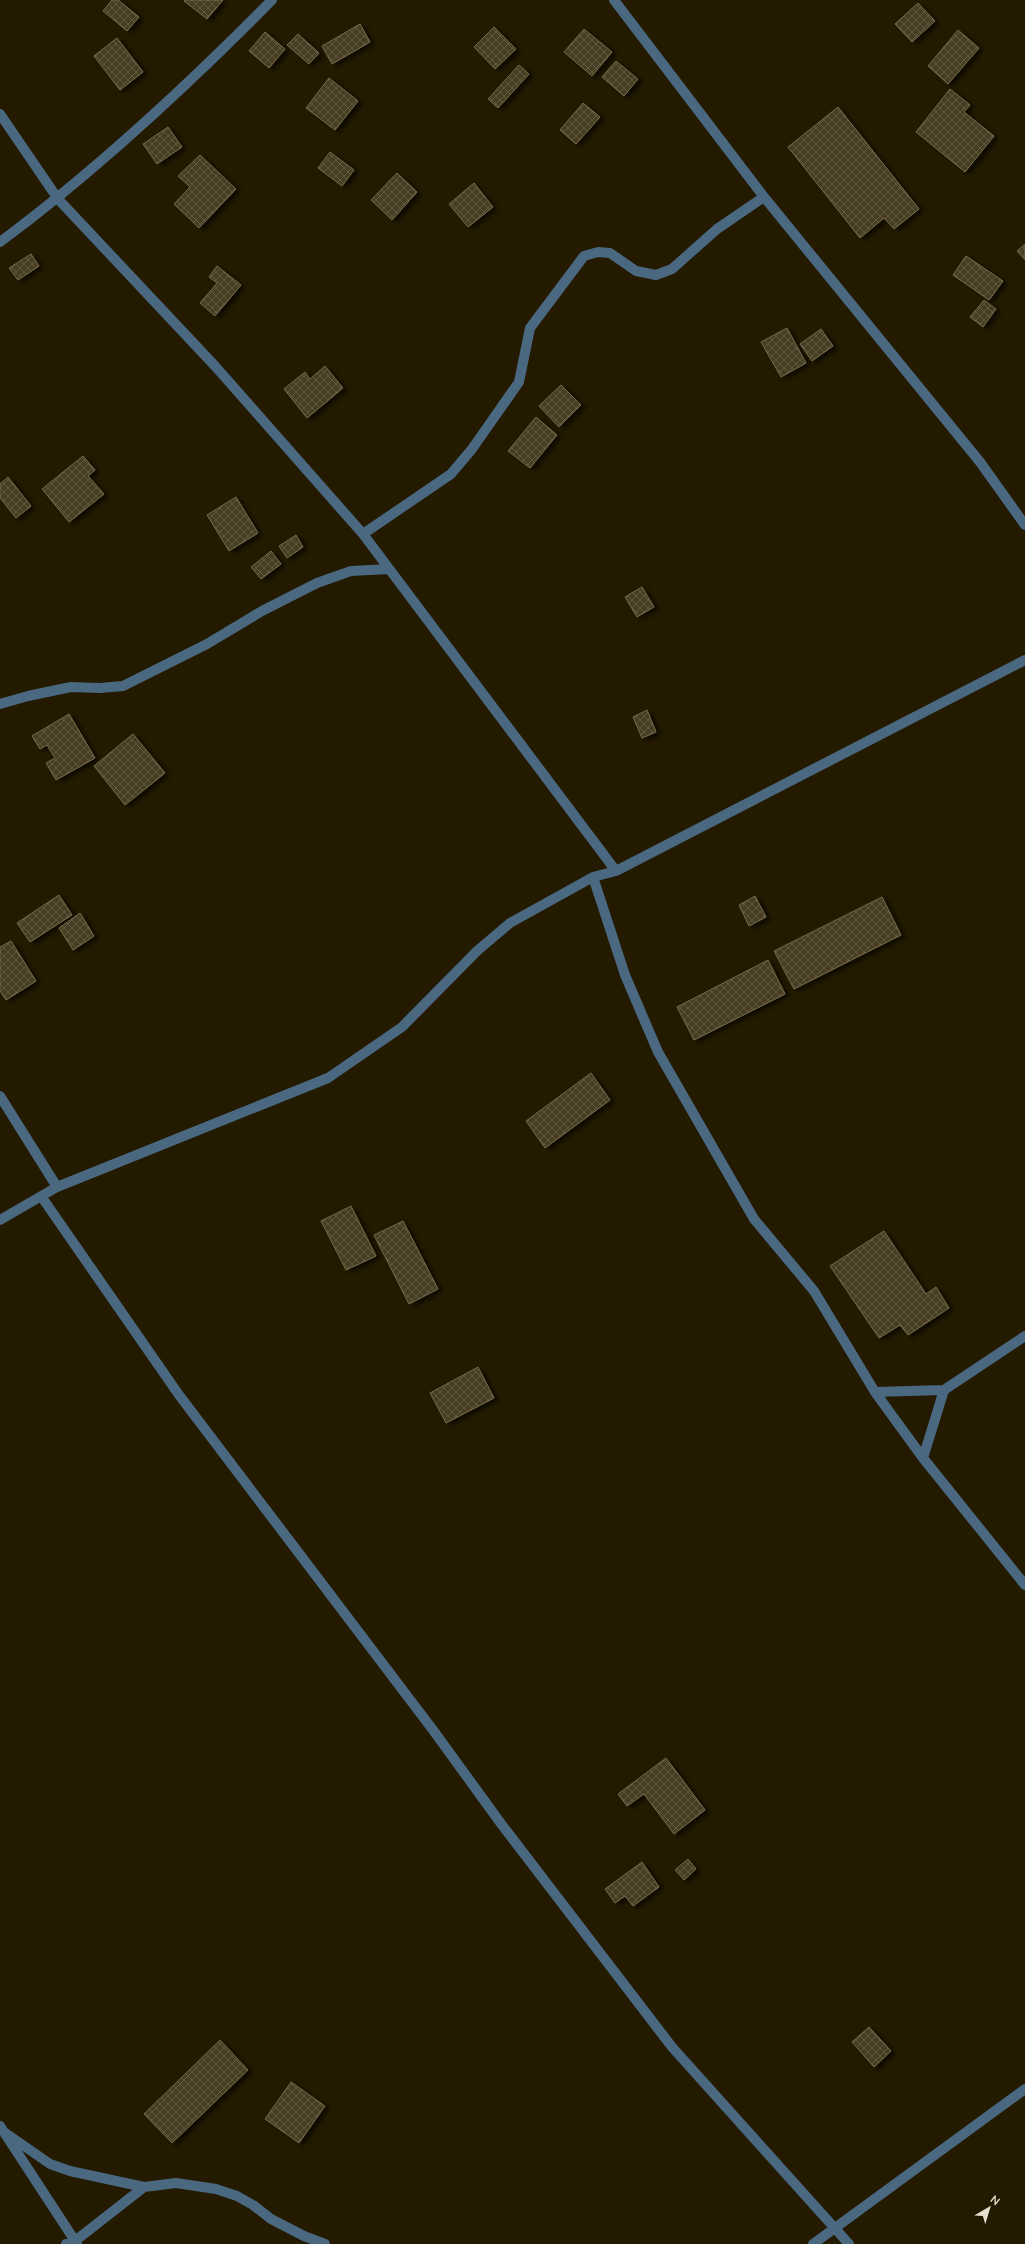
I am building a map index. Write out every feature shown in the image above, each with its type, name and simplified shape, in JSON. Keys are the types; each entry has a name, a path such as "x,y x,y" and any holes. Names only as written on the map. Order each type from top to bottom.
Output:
{"street":[{"path":"0,242 58,199 214,58 272,0"},
{"path":"614,0 764,197 980,462 1025,525"},
{"path":"0,114 58,199 215,366 363,534 616,871"},
{"path":"363,534 451,474 472,449 519,382 530,328 584,256 598,252 610,253 636,271 656,275 672,269 717,229 764,197"},
{"path":"0,704 28,696 71,687 100,688 124,686 207,644 262,612 317,583 351,570 389,569"},
{"path":"0,1220 57,1187 328,1078 402,1027 477,951 510,923 592,877 616,871 1025,660"},
{"path":"592,877 625,975 658,1052 754,1219 814,1291 874,1392 923,1458 1025,1586"},
{"path":"0,1096 57,1187"},
{"path":"41,1196 184,1401 639,2005 672,2047 849,2244"},
{"path":"874,1392 944,1390 1025,1336"},
{"path":"923,1458 944,1390"},
{"path":"813,2244 1025,2089"},
{"path":"2,2129 73,2243 144,2187"},
{"path":"2,2129 58,2168 144,2187 176,2184 216,2189 237,2196 253,2205 271,2219 304,2236 325,2244"}],"building":[{"path":"112,0 118,0 139,17 127,31 103,11"},
{"path":"223,0 207,19 184,1"},
{"path":"918,3 935,21 912,42 895,24"},
{"path":"360,24 370,42 332,64 322,46"},
{"path":"494,27 516,49 495,69 474,47"},
{"path":"584,29 612,52 592,76 564,52"},
{"path":"958,30 979,48 948,84 928,66"},
{"path":"265,32 285,49 269,68 249,51"},
{"path":"298,34 319,53 309,64 287,45"},
{"path":"117,38 143,72 120,90 94,56"},
{"path":"616,61 638,79 624,96 602,77"},
{"path":"519,65 529,74 498,108 488,99"},
{"path":"329,78 358,101 335,130 306,108"},
{"path":"950,89 970,105 964,112 994,136 965,172 916,132"},
{"path":"583,103 600,117 576,144 560,130"},
{"path":"838,107 919,209 894,229 884,218 860,238 788,147"},
{"path":"168,127 182,147 157,164 143,144"},
{"path":"330,152 354,170 342,186 318,168"},
{"path":"200,155 236,189 199,228 174,204 190,187 178,176"},
{"path":"397,173 417,192 392,220 371,200"},
{"path":"474,183 493,207 468,227 449,204"},
{"path":"1025,244 1025,260 1017,251"},
{"path":"31,254 39,266 18,280 9,268"},
{"path":"966,256 1003,281 989,300 953,275"},
{"path":"217,266 241,285 215,316 200,303 217,283 209,277"},
{"path":"984,300 996,309 983,327 970,317"},
{"path":"787,328 806,363 781,377 761,342"},
{"path":"821,329 833,346 812,361 800,344"},
{"path":"325,366 343,388 307,418 284,389 305,372 310,379"},
{"path":"561,385 581,405 559,427 539,406"},
{"path":"536,417 557,435 530,468 508,451"},
{"path":"83,456 95,470 88,476 104,494 69,522 42,489"},
{"path":"8,477 31,506 16,518 0,498 0,484"},
{"path":"236,497 258,533 229,551 207,515"},
{"path":"296,535 303,547 287,558 279,546"},
{"path":"271,551 281,564 261,579 251,567"},
{"path":"642,587 654,607 637,617 625,597"},
{"path":"647,710 656,732 642,738 633,717"},
{"path":"69,714 95,758 56,780 46,763 55,758 47,745 40,749 32,736"},
{"path":"133,734 165,773 125,805 94,766"},
{"path":"59,895 72,915 30,942 17,923"},
{"path":"755,896 766,917 749,926 739,905"},
{"path":"882,897 901,935 794,989 774,951"},
{"path":"80,913 94,936 73,950 59,928"},
{"path":"11,941 36,981 6,1000 0,991 0,947"},
{"path":"768,960 785,994 694,1040 677,1007"},
{"path":"591,1073 610,1100 545,1148 526,1121"},
{"path":"351,1206 376,1256 346,1270 321,1221"},
{"path":"403,1221 438,1289 409,1304 374,1235"},
{"path":"884,1231 926,1294 936,1287 949,1308 908,1335 900,1325 879,1338 830,1266"},
{"path":"478,1367 494,1398 446,1423 430,1393"},
{"path":"666,1758 705,1810 674,1834 644,1794 627,1806 618,1794"},
{"path":"688,1859 696,1869 684,1880 675,1870"},
{"path":"642,1862 659,1887 633,1906 625,1896 615,1903 605,1889"},
{"path":"869,2027 891,2051 874,2067 852,2042"},
{"path":"220,2040 248,2070 172,2143 144,2114"},
{"path":"291,2082 325,2106 299,2143 265,2119"}]}
